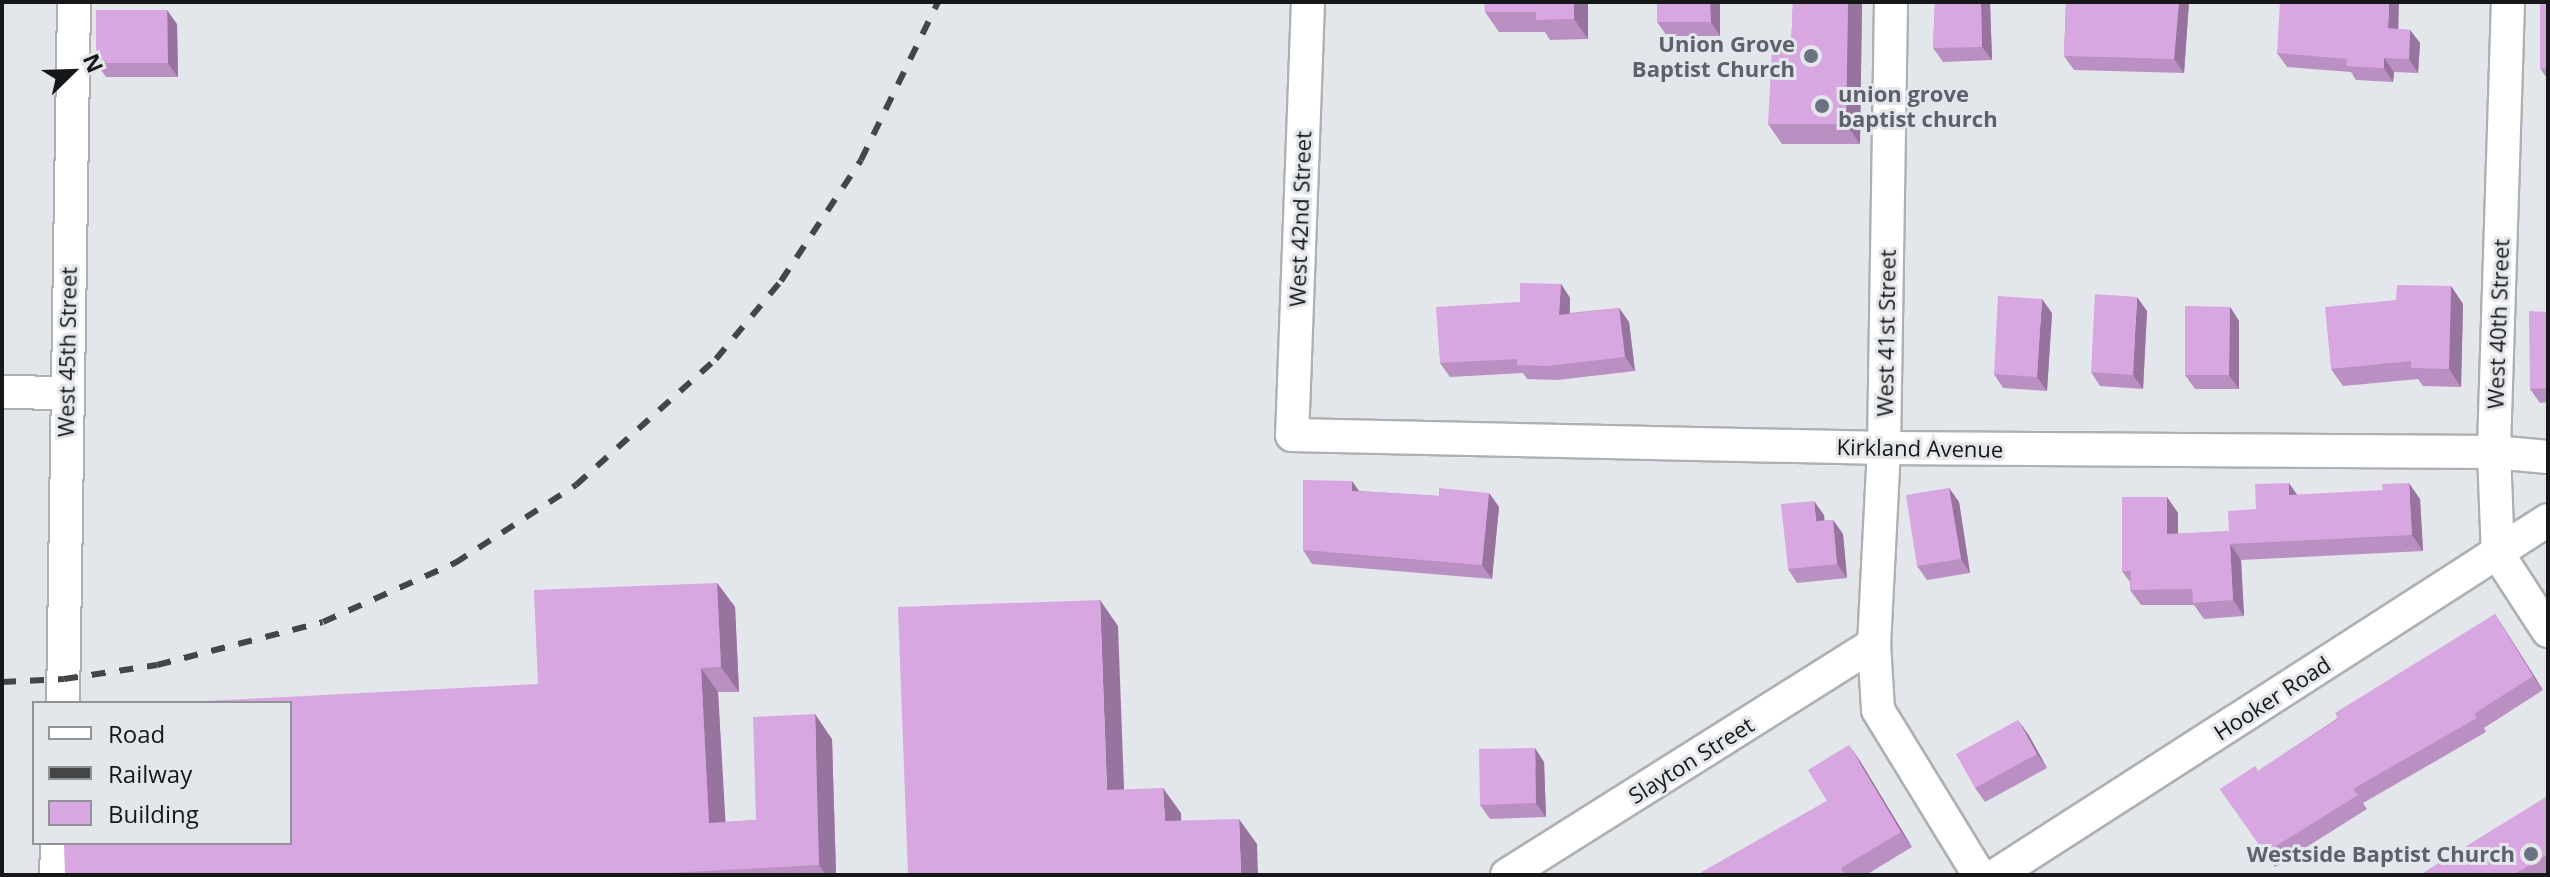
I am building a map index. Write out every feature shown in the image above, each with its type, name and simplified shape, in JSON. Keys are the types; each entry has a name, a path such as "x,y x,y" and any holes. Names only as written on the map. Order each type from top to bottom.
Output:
{"street":[{"name":"West 45th Street","path":"63,701 65,393 74,2"},
{"name":"West 42nd Street","path":"1292,435 1308,2"},
{"name":"West 41st Street","path":"1891,2 1884,448 1874,644 1878,710 1979,875"},
{"name":"West 40th Street","path":"2498,554 2494,452 2508,2"},
{"path":"2,392 65,393"},
{"name":"Kirkland Avenue","path":"1292,435 1884,448 2494,452 2548,457"},
{"name":"Hooker Road","path":"1996,875 2548,520"},
{"path":"2498,554 2548,631"},
{"name":"Slayton Street","path":"1507,875 1874,644"},
{"path":"56,875 57,845"}],"building":[{"path":"1484,2 1574,2 1574,19 1536,20 1536,12 1485,12"},
{"path":"1657,2 1710,2 1711,22 1657,22"},
{"name":"union grove baptist church","path":"1793,2 1848,2 1846,124 1768,124 1772,49 1791,48"},
{"path":"1935,2 1981,2 1982,47 1933,48"},
{"path":"2066,2 2179,2 2174,59 2064,56"},
{"path":"2280,2 2389,2 2388,28 2410,30 2409,59 2384,58 2384,68 2346,66 2347,59 2277,53"},
{"path":"2540,2 2548,2 2548,69 2540,68"},
{"path":"96,10 167,10 168,63 96,63"},
{"path":"1520,283 1561,284 1559,315 1619,308 1625,357 1547,366 1517,365 1517,359 1440,363 1436,307 1520,302"},
{"path":"2397,285 2451,286 2449,369 2411,368 2411,361 2331,369 2325,307 2396,300"},
{"path":"2095,294 2137,297 2133,375 2091,372"},
{"path":"1998,296 2042,299 2037,377 1994,374"},
{"path":"2185,306 2230,307 2229,375 2185,375"},
{"path":"2529,311 2548,312 2548,388 2530,389"},
{"path":"1303,480 1352,481 1352,491 1439,496 1439,488 1489,493 1482,565 1303,550"},
{"path":"2289,483 2289,495 2383,490 2382,484 2409,483 2412,535 2230,544 2233,600 2193,603 2192,589 2130,590 2131,571 2122,571 2122,497 2167,497 2167,534 2229,531 2228,511 2256,509 2255,484"},
{"path":"1949,488 1961,559 1917,566 1906,495"},
{"path":"1814,501 1816,521 1833,520 1837,564 1788,569 1781,504"},
{"path":"717,583 721,667 701,668 709,823 756,820 753,717 815,714 819,865 631,875 65,875 64,845 292,845 292,701 205,701 538,684 534,590"},
{"path":"1100,600 1107,790 1163,788 1165,821 1239,819 1241,875 908,875 898,607"},
{"path":"2495,614 2533,676 2474,714 2477,718 2353,789 2358,795 2265,853 2220,789 2255,766 2258,771 2338,719 2335,713"},
{"path":"2018,720 2037,754 1975,788 1956,754"},
{"path":"1849,745 1901,832 1841,868 1845,875 1697,875 1827,801 1808,770"},
{"path":"1535,748 1536,803 1480,805 1479,749"},
{"path":"2548,796 2548,854 2513,875 2420,875"}],"railway":[{"path":"2,682 64,679 157,665 323,622 455,563 576,485 716,359 781,281 861,160 938,2"}],"place":[{"name":"Union Grove Baptist Church","path":"1811,56"},
{"name":"union grove baptist church","path":"1822,106"},
{"name":"Westside Baptist Church","path":"2531,854"}]}
